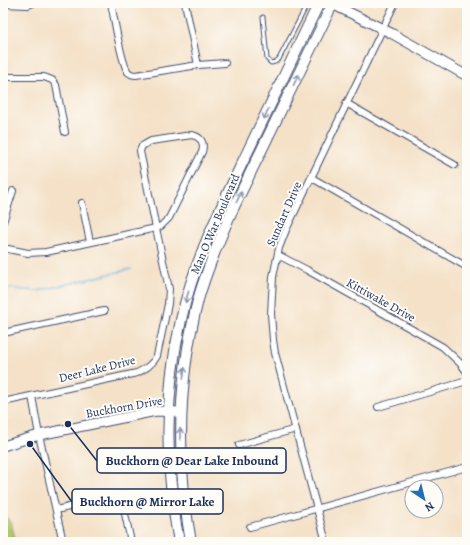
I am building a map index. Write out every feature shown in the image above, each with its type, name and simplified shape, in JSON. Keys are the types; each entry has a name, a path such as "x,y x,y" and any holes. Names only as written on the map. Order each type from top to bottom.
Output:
{"main road":[{"name":"Man O War Boulevard","path":"179,542 171,483 168,411 174,359 189,289 198,262 224,202 320,3"},
{"name":"Man O War Boulevard","path":"192,542 182,482 180,412 188,343 198,300 213,256 234,208 332,3"}],"street":[{"path":"3,4 28,5 33,3"},
{"path":"111,3 123,61 129,73 136,75 198,65 225,63"},
{"path":"186,3 198,65"},
{"path":"332,3 383,28 467,76"},
{"name":"Sundart Drive","path":"326,542 275,353 271,297 273,277 286,230 395,3"},
{"path":"3,77 44,77 52,80 56,85 65,132"},
{"path":"346,103 455,165"},
{"name":"Deer Lake Drive","path":"3,402 136,373 154,361 158,351 169,293 168,280 156,228 140,151 142,146 151,141 192,135 197,136 204,144 202,152 169,218 161,226 156,228"},
{"path":"312,178 467,267"},
{"path":"3,222 13,191"},
{"path":"82,203 90,242"},
{"path":"3,248 18,252 37,254 156,228"},
{"name":"Kittiwake Drive","path":"278,256 319,277 443,347 461,364 467,372"},
{"path":"3,333 104,311"},
{"path":"378,407 467,381"},
{"path":"32,396 39,435 63,542"},
{"name":"Buckhorn Drive","path":"3,446 39,435 156,411 180,412"},
{"path":"239,445 296,429"},
{"path":"250,527 467,467"},
{"path":"56,510 121,495 131,542"}],"lane":[{"path":"262,17 267,59 271,63 279,59 308,3"}],"green space":[{"path":"3,514 11,523 16,542 3,542"}],"waterway":[{"path":"3,288 38,291 131,269"}],"place":[{"name":"Buckhorn @ Dear Lake Inbound","path":"68,424"},
{"name":"Buckhorn @ Mirror Lake","path":"30,444"}]}
